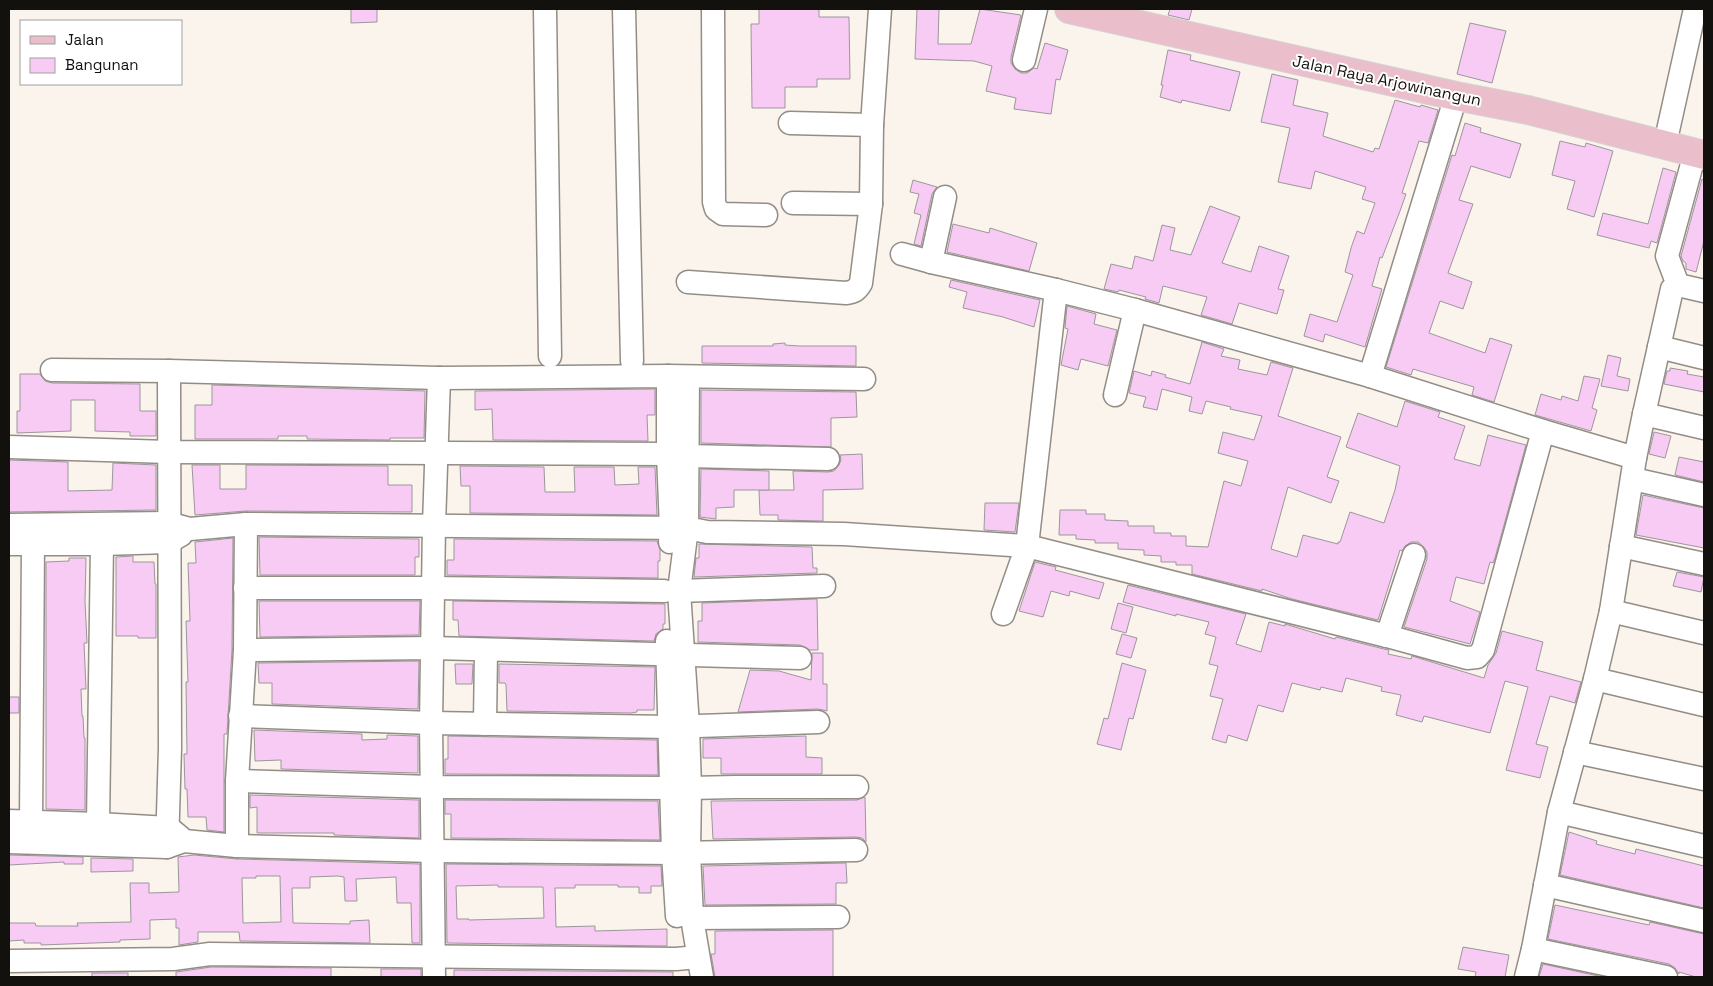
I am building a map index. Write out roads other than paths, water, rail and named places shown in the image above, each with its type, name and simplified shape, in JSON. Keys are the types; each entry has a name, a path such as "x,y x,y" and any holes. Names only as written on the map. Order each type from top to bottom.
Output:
{"main road":[{"name":"Jalan Raya Arjowinangun","path":"1069,9 1456,96 1528,110 1700,154"}],"street":[{"path":"545,9 550,356"},
{"path":"624,9 632,361"},
{"path":"713,9 714,202 716,209 723,214 766,215"},
{"path":"688,282 852,292 858,288 861,283 871,204 872,125 880,9"},
{"path":"1024,60 1036,9"},
{"path":"1665,144 1695,9"},
{"path":"1370,376 1456,96"},
{"path":"790,123 872,125"},
{"path":"1678,285 1667,256 1700,154"},
{"path":"931,262 945,197"},
{"path":"793,203 871,204"},
{"path":"902,254 1135,310 1370,376 1635,458"},
{"path":"1526,977 1559,812 1595,679 1611,611 1635,458 1670,295 1672,289 1678,285 1704,292"},
{"path":"1003,614 1027,546 1056,290"},
{"path":"1115,394 1135,310"},
{"path":"1659,347 1704,358"},
{"path":"52,370 438,378 864,378"},
{"path":"169,371 168,452 173,838"},
{"path":"678,377 677,455 679,529 672,591 681,788 681,853 685,919 700,967"},
{"path":"434,966 431,723 432,588 438,378"},
{"path":"1644,414 1704,428"},
{"path":"9,544 102,544 190,529 246,524 679,529 707,532 844,534 1027,546 1387,636 1467,658 1477,657 1482,650 1543,431"},
{"path":"9,447 168,452 677,455 828,459"},
{"path":"1632,482 1642,480 1704,495"},
{"path":"237,846 237,781 245,650 246,524"},
{"path":"9,525 169,532"},
{"path":"31,822 33,544"},
{"path":"98,824 102,544"},
{"path":"1621,546 1704,564"},
{"path":"1387,636 1414,555"},
{"path":"245,588 672,591 824,586"},
{"path":"1611,611 1704,633"},
{"path":"245,650 432,648 800,658"},
{"path":"485,724 486,650"},
{"path":"1595,679 1704,705"},
{"path":"240,716 485,724 678,726 818,722"},
{"path":"1575,752 1704,779"},
{"path":"237,781 431,787 857,787"},
{"path":"1559,812 1704,846"},
{"path":"9,821 98,824 173,838 237,846 434,851 681,853 856,850"},
{"path":"9,842 173,838"},
{"path":"1545,885 1704,921"},
{"path":"685,919 838,917"},
{"path":"1533,949 1666,977"},
{"path":"9,961 173,959 210,954 434,966 676,959 700,967"}]}
